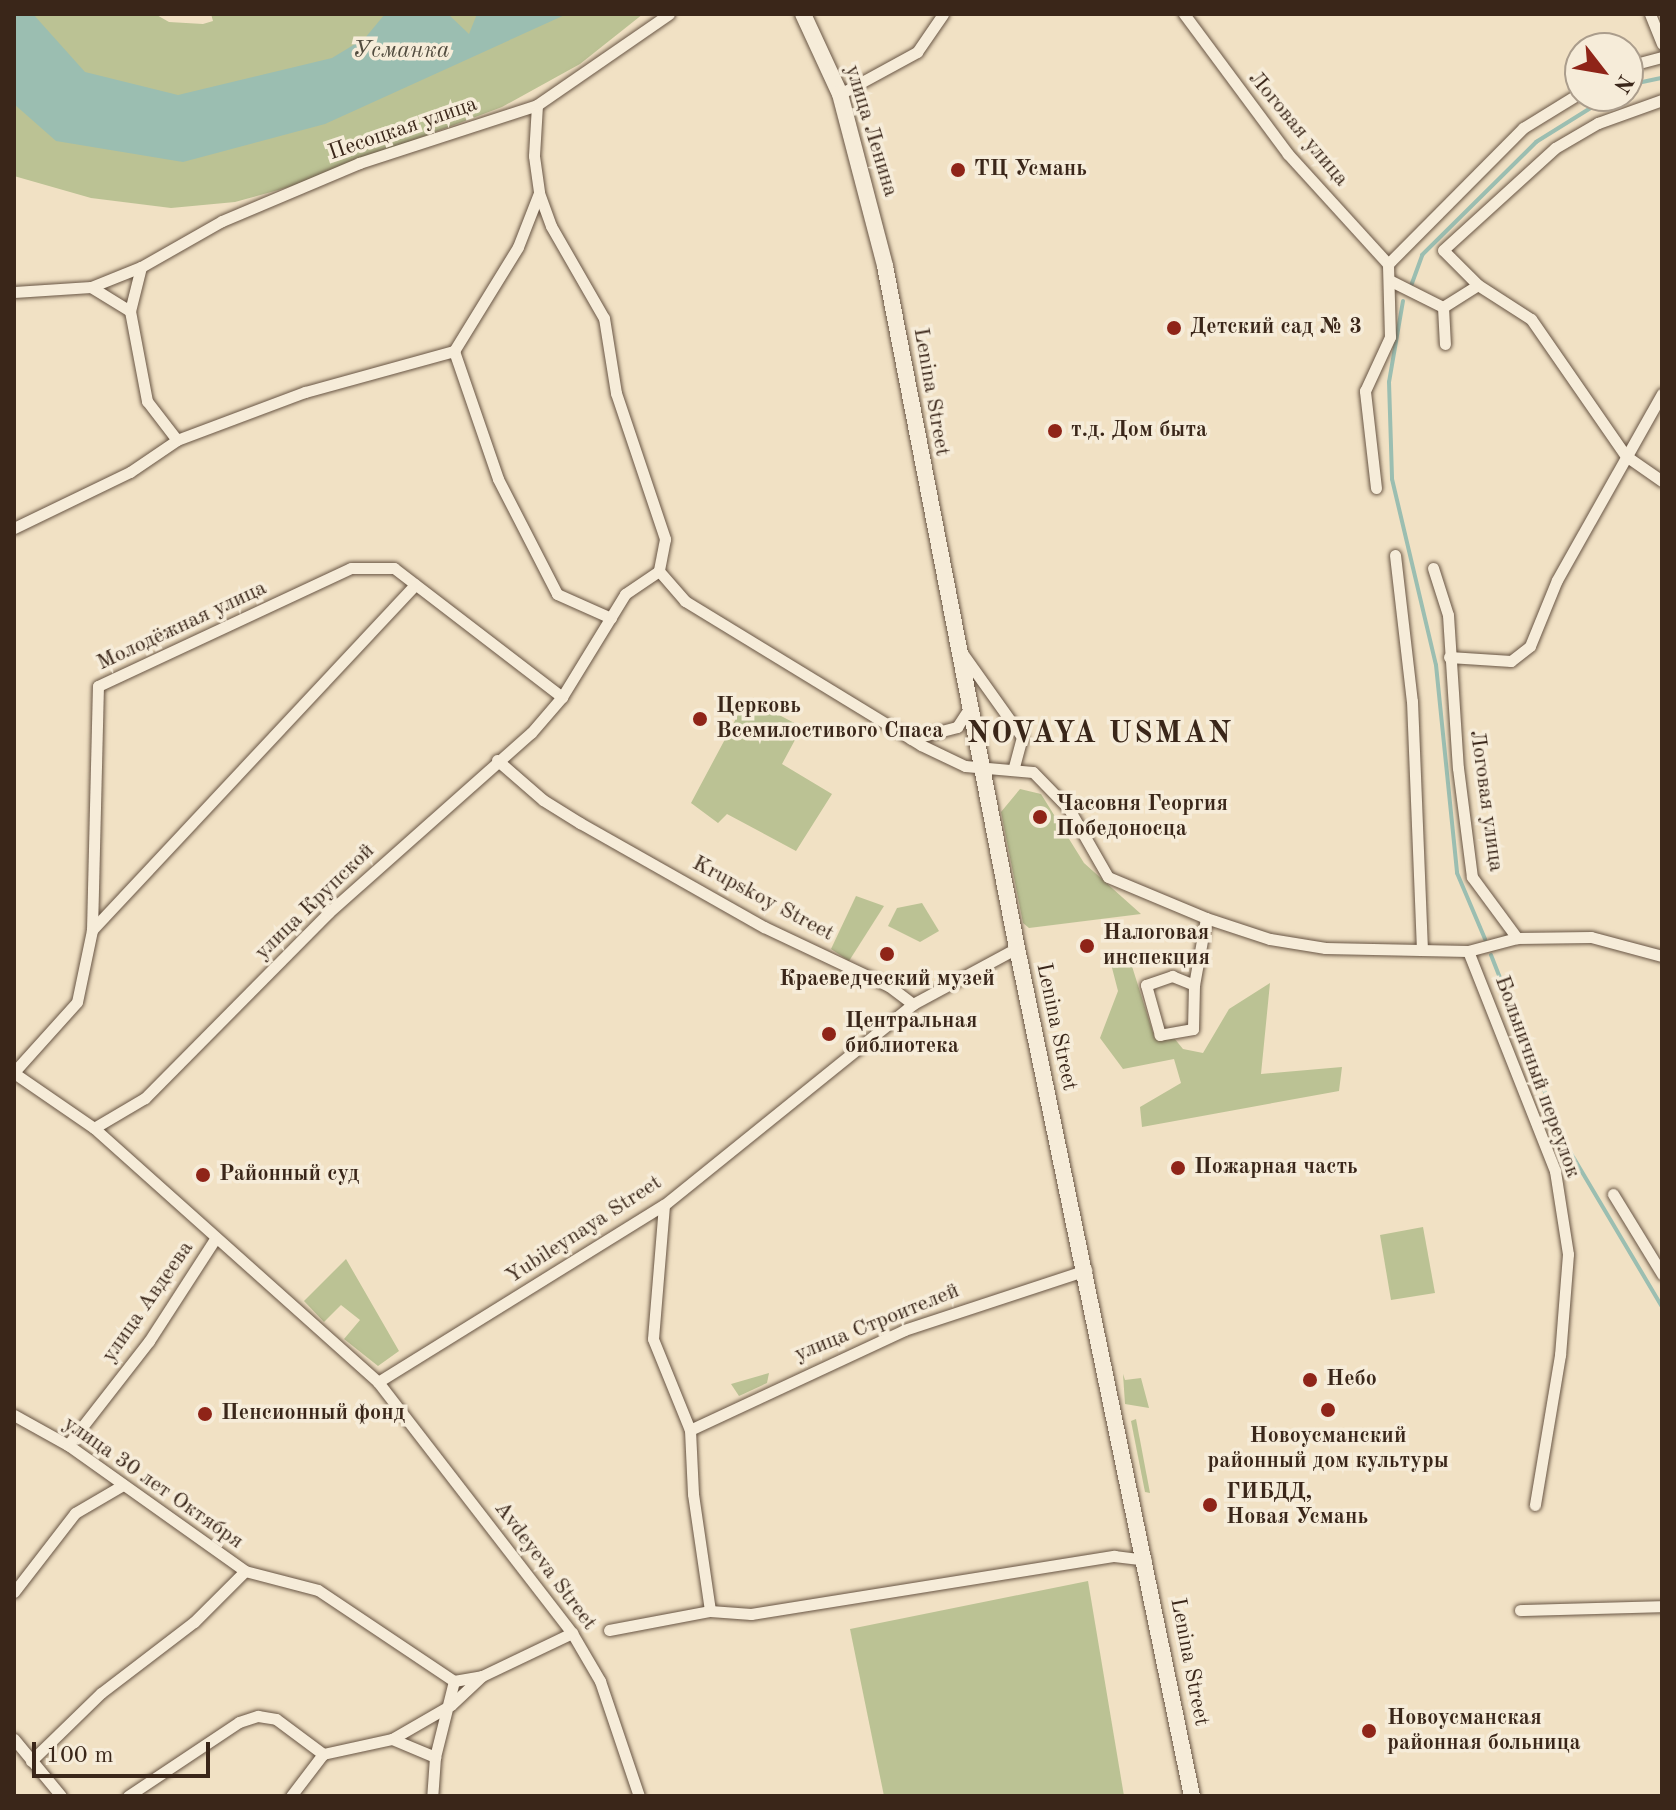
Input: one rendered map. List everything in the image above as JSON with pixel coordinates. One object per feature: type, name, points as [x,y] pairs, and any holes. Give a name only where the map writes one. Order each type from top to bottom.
[{"type":"main road","name":"улица Ленина","points":[[803,14],[840,94],[885,266],[958,648]]},
{"type":"main road","name":"Lenina Street","points":[[958,648],[1192,1796]]},
{"type":"street","name":"Песоцкая улица","points":[[14,292],[91,287],[141,267],[222,221],[359,163],[540,103],[669,14]]},
{"type":"street","points":[[840,94],[917,52],[943,14]]},
{"type":"street","name":"Логовая улица","points":[[1184,14],[1288,154],[1388,264]]},
{"type":"street","points":[[1650,14],[1662,44]]},
{"type":"street","points":[[1662,100],[1598,123],[1555,148],[1443,250],[1478,285],[1531,319],[1626,456],[1662,481]]},
{"type":"street","points":[[540,103],[534,156],[539,193],[551,226],[604,318],[616,393],[665,539],[659,571],[685,601],[911,739],[984,770],[1014,767],[1046,781],[1108,877],[1206,918],[1270,939],[1325,948],[1468,951],[1517,938],[1591,937],[1662,956]]},
{"type":"street","points":[[1376,488],[1365,391],[1390,337],[1388,264],[1523,128],[1564,103]]},
{"type":"street","points":[[14,528],[130,472],[177,440],[305,392],[454,351],[510,260],[539,193]]},
{"type":"street","points":[[141,267],[130,311],[147,401],[177,440]]},
{"type":"street","points":[[1389,280],[1443,307]]},
{"type":"street","points":[[1443,307],[1478,285]]},
{"type":"street","points":[[91,287],[130,311]]},
{"type":"street","points":[[1443,307],[1445,344]]},
{"type":"street","points":[[454,351],[498,479],[557,594],[611,618]]},
{"type":"street","points":[[1449,657],[1511,661],[1530,646],[1557,580],[1662,394]]},
{"type":"street","points":[[1395,555],[1412,701],[1422,950]]},
{"type":"street","name":"Молодёжная улица","points":[[14,1072],[77,1002],[92,930],[98,686],[351,568],[394,568],[562,697]]},
{"type":"street","name":"Логовая улица","points":[[1433,568],[1448,615],[1449,657],[1472,877],[1517,938]]},
{"type":"street","name":"улица Крупской","points":[[94,1128],[145,1098],[328,913],[531,733],[562,697],[625,594],[659,571]]},
{"type":"street","points":[[92,930],[415,585]]},
{"type":"street","points":[[958,648],[1022,737],[1014,767]]},
{"type":"street","points":[[911,739],[957,727],[970,707]]},
{"type":"street","name":"Krupskoy Street","points":[[497,760],[543,800],[580,823],[764,927],[889,986],[913,1004]]},
{"type":"street","points":[[1194,985],[1172,976],[1146,985],[1160,1035],[1193,1029],[1194,985],[1206,918]]},
{"type":"street","points":[[913,1004],[1017,948]]},
{"type":"street","name":"Больничный переулок","points":[[1468,951],[1555,1171],[1568,1254],[1560,1355],[1535,1505]]},
{"type":"street","name":"Yubileynaya Street","points":[[378,1382],[664,1205],[913,1004]]},
{"type":"street","points":[[14,1072],[94,1128],[215,1239]]},
{"type":"street","points":[[1613,1194],[1662,1274]]},
{"type":"street","points":[[664,1205],[653,1339],[690,1430],[693,1494],[710,1611]]},
{"type":"street","name":"улица Авдеева","points":[[68,1445],[149,1341],[215,1239],[378,1382]]},
{"type":"street","name":"улица Строителей","points":[[690,1430],[904,1330],[1086,1270]]},
{"type":"street","name":"Avdeyeva Street","points":[[378,1382],[572,1633],[600,1681],[639,1796]]},
{"type":"street","name":"улица 30 лет Октября","points":[[14,1415],[68,1445],[245,1571],[318,1590],[454,1681]]},
{"type":"street","points":[[14,1592],[75,1513],[123,1485]]},
{"type":"street","points":[[609,1630],[710,1611],[751,1614],[1114,1556],[1146,1560]]},
{"type":"street","points":[[31,1761],[101,1693],[194,1622],[245,1571]]},
{"type":"street","points":[[1520,1610],[1662,1606]]},
{"type":"street","points":[[432,1796],[435,1757],[451,1705],[454,1681],[482,1676],[572,1633]]},
{"type":"street","points":[[291,1796],[323,1754],[392,1739],[451,1705],[482,1676]]},
{"type":"street","points":[[128,1796],[239,1722],[258,1716],[276,1719],[323,1754]]},
{"type":"street","points":[[14,1739],[61,1796]]},
{"type":"street","points":[[392,1739],[435,1757]]},
{"type":"green space","points":[[14,14],[155,14],[169,22],[203,24],[213,21],[211,14],[643,14],[580,64],[502,107],[289,187],[235,202],[171,208],[91,198],[14,176]]},
{"type":"green space","points":[[747,698],[802,727],[782,764],[832,794],[796,851],[727,814],[718,823],[691,803]]},
{"type":"green space","points":[[1020,789],[1041,794],[1084,863],[1141,914],[1029,928],[1023,923],[1001,812]]},
{"type":"green space","points":[[856,896],[884,906],[849,961],[831,949]]},
{"type":"green space","points":[[922,903],[939,931],[920,942],[888,926],[897,908]]},
{"type":"green space","points":[[1130,960],[1155,1039],[1174,1038],[1183,1049],[1203,1053],[1229,1009],[1270,983],[1261,1074],[1342,1067],[1339,1091],[1142,1127],[1140,1107],[1181,1083],[1174,1059],[1123,1069],[1100,1038],[1118,991],[1111,964]]},
{"type":"green space","points":[[1423,1227],[1435,1293],[1391,1300],[1380,1235]]},
{"type":"green space","points":[[346,1259],[399,1351],[378,1366],[344,1339],[360,1320],[341,1305],[324,1322],[304,1301]]},
{"type":"green space","points":[[769,1373],[767,1383],[739,1396],[731,1384]]},
{"type":"green space","points":[[1123,1374],[1125,1380],[1141,1378],[1149,1408],[1125,1404]]},
{"type":"green space","points":[[1136,1419],[1150,1493],[1145,1492],[1131,1421]]},
{"type":"green space","points":[[1088,1581],[1124,1796],[884,1796],[850,1629]]},
{"type":"water","name":"Усманка","points":[[14,14],[33,14],[85,72],[178,95],[332,58],[365,38],[385,14],[448,14],[469,34],[477,14],[567,14],[325,124],[183,162],[56,141],[14,104]]},
{"type":"waterway","points":[[1644,82],[1662,78]]},
{"type":"waterway","points":[[1411,286],[1422,255],[1536,142],[1584,112]]},
{"type":"waterway","points":[[1403,301],[1389,382],[1392,479],[1436,665],[1457,873],[1485,939]]},
{"type":"waterway","points":[[1491,955],[1566,1145],[1662,1307]]},
{"type":"place","name":"ТЦ Усмань","points":[[958,170]]},
{"type":"place","name":"Детский сад № 3","points":[[1174,328]]},
{"type":"place","name":"т.д. Дом быта","points":[[1055,431]]},
{"type":"place","name":"Церковь Всемилостивого Спаса","points":[[700,719]]},
{"type":"place","name":"Часовня Георгия Победоносца","points":[[1040,817]]},
{"type":"place","name":"Налоговая инспекция","points":[[1087,946]]},
{"type":"place","name":"Краеведческий музей","points":[[887,954]]},
{"type":"place","name":"Центральная библиотека","points":[[829,1034]]},
{"type":"place","name":"Пожарная часть","points":[[1178,1168]]},
{"type":"place","name":"Районный суд","points":[[203,1175]]},
{"type":"place","name":"Небо","points":[[1310,1380]]},
{"type":"place","name":"Новоусманский районный дом культуры","points":[[1328,1410]]},
{"type":"place","name":"Пенсионный фонд","points":[[205,1414]]},
{"type":"place","name":"ГИБДД, Новая Усмань","points":[[1210,1505]]},
{"type":"place","name":"Новоусманская районная больница","points":[[1369,1731]]},
{"type":"district","name":"NOVAYA USMAN","points":[[1100,734]]}]
